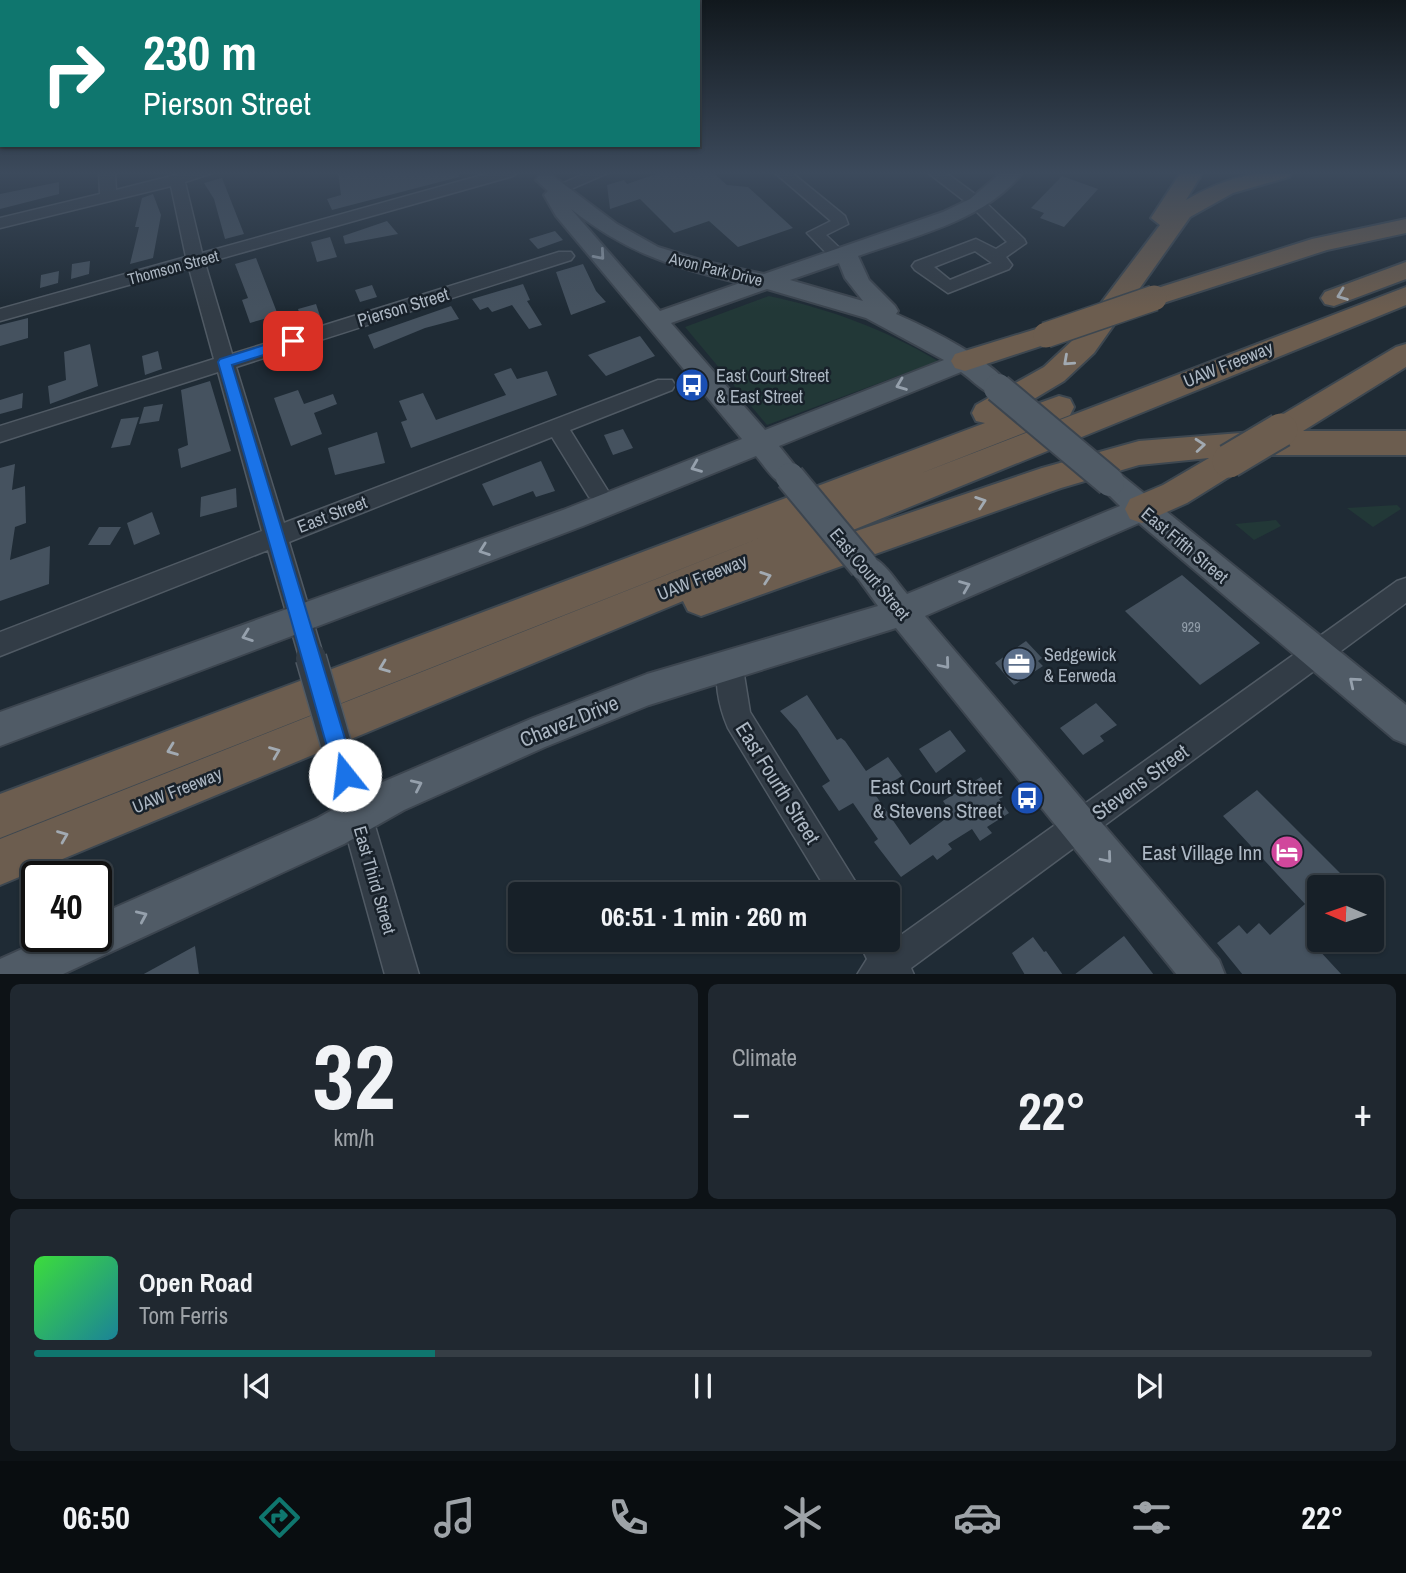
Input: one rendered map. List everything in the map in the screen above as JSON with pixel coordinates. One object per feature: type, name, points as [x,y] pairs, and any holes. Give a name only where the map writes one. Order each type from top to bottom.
[{"type":"highway","points":[[1139,293],[1172,217]]},
{"type":"highway","points":[[436,647],[695,533],[971,421],[1017,398],[1054,374],[1139,293],[1169,226],[1178,217]]},
{"type":"highway","points":[[965,360],[1046,335],[1139,293],[1321,244],[1406,226]]},
{"type":"highway","name":"UAW Freeway","points":[[0,816],[837,494],[1406,270]]},
{"type":"highway","name":"UAW Freeway","points":[[0,862],[377,711],[897,496],[1406,295]]},
{"type":"highway","points":[[1142,509],[1229,461],[1291,435],[1406,354]]},
{"type":"highway","points":[[377,711],[1085,467],[1176,447],[1291,435],[1406,445]]},
{"type":"main road","name":"East Court Street","points":[[580,217],[657,320],[1203,974]]},
{"type":"main road","name":"Avon Park Drive","points":[[581,217],[663,256],[834,298],[903,324]]},
{"type":"main road","points":[[657,320],[946,217]]},
{"type":"main road","points":[[842,253],[860,284],[875,302],[903,324]]},
{"type":"main road","name":"East Fifth Street","points":[[903,324],[965,360],[1406,727]]},
{"type":"main road","points":[[0,729],[573,518],[965,360]]},
{"type":"main road","name":"Chavez Drive","points":[[14,974],[331,831],[435,777],[581,716],[647,691],[902,612],[1142,509]]},
{"type":"street","points":[[0,223],[23,217]]},
{"type":"street","name":"East Third Street","points":[[185,217],[195,262],[277,535],[402,974]]},
{"type":"street","name":"Thomson Street","points":[[0,315],[352,217]]},
{"type":"street","points":[[835,217],[841,222],[815,233],[842,253]]},
{"type":"street","points":[[993,217],[1018,241],[1017,245],[996,256]]},
{"type":"street","name":"Pierson Street","points":[[0,434],[565,256]]},
{"type":"street","name":"East Street","points":[[0,644],[665,385]]},
{"type":"street","points":[[557,427],[597,491]]},
{"type":"street","name":"Stevens Street","points":[[884,963],[1080,826],[1406,589]]},
{"type":"street","name":"East Fourth Street","points":[[731,665],[733,702],[738,718],[840,882]]},
{"type":"green space","points":[[769,296],[856,321],[938,361],[767,425],[685,327]]},
{"type":"green space","points":[[1397,505],[1401,509],[1373,527],[1347,508]]},
{"type":"green space","points":[[1276,520],[1281,526],[1254,540],[1235,524]]},
{"type":"building","points":[[137,217],[161,217],[153,258],[130,264],[139,227],[135,227]]},
{"type":"building","points":[[219,217],[237,217],[244,234],[225,239]]},
{"type":"building","points":[[658,217],[781,217],[793,228],[738,247],[709,221],[674,233]]},
{"type":"building","points":[[1040,217],[1073,217],[1064,227]]},
{"type":"building","points":[[387,221],[398,234],[345,244],[343,236]]},
{"type":"building","points":[[555,231],[563,240],[538,249],[529,239]]},
{"type":"building","points":[[330,237],[337,257],[317,262],[311,242]]},
{"type":"building","points":[[256,258],[278,315],[250,323],[242,300],[248,298],[235,264]]},
{"type":"building","points":[[90,261],[89,274],[71,279],[72,264]]},
{"type":"building","points":[[583,264],[596,291],[606,302],[571,315],[556,272]]},
{"type":"building","points":[[59,271],[58,283],[40,288],[41,275]]},
{"type":"building","points":[[523,284],[530,300],[527,301],[542,325],[529,329],[512,305],[492,312],[488,307],[480,310],[472,299]]},
{"type":"building","points":[[372,285],[377,297],[360,302],[355,290]]},
{"type":"building","points":[[316,304],[320,316],[302,321],[298,309]]},
{"type":"building","points":[[451,306],[459,319],[425,328],[374,349],[368,335]]},
{"type":"building","points":[[28,318],[28,338],[0,346],[0,325]]},
{"type":"building","points":[[640,336],[655,356],[606,376],[588,355]]},
{"type":"building","points":[[90,344],[98,386],[50,404],[48,386],[66,380],[64,352]]},
{"type":"building","points":[[158,351],[162,369],[145,375],[142,356]]},
{"type":"building","points":[[511,368],[517,379],[547,371],[557,395],[411,448],[401,422],[407,420],[399,401],[423,393],[436,420],[506,395],[494,374]]},
{"type":"building","points":[[210,381],[231,451],[181,468],[178,449],[188,445],[181,390]]},
{"type":"building","points":[[298,390],[304,404],[333,394],[337,404],[314,413],[322,434],[291,446],[274,398]]},
{"type":"building","points":[[23,393],[22,408],[0,414],[0,400]]},
{"type":"building","points":[[163,404],[159,421],[139,424],[144,407]]},
{"type":"building","points":[[139,417],[130,445],[111,448],[121,419]]},
{"type":"building","points":[[623,429],[633,448],[613,455],[604,435]]},
{"type":"building","points":[[377,432],[385,463],[335,475],[328,448]]},
{"type":"building","points":[[541,461],[555,491],[536,497],[533,491],[493,506],[482,484]]},
{"type":"building","points":[[15,464],[12,490],[25,486],[26,523],[15,527],[10,560],[50,546],[49,584],[0,601],[0,468]]},
{"type":"building","points":[[236,488],[237,507],[200,517],[201,497]]},
{"type":"building","points":[[152,512],[160,534],[134,545],[127,523]]},
{"type":"building","points":[[99,527],[121,527],[110,545],[88,545]]},
{"type":"building","points":[[1182,575],[1260,643],[1200,685],[1125,611]]},
{"type":"building","name":"Sedgewick & Eerweda","points":[[1026,641],[1042,658],[1038,661],[1043,666],[1014,685],[995,663]]},
{"type":"building","points":[[807,695],[837,740],[841,738],[845,741],[866,771],[888,757],[902,776],[874,793],[910,845],[952,814],[943,801],[981,777],[988,788],[994,784],[1003,797],[999,799],[1009,813],[987,827],[992,833],[980,841],[972,829],[948,844],[952,849],[937,860],[933,855],[901,877],[874,842],[878,839],[853,803],[839,811],[822,786],[830,781],[797,730],[780,711]]},
{"type":"building","points":[[1096,703],[1117,725],[1100,736],[1104,741],[1083,755],[1060,728]]},
{"type":"building","points":[[950,730],[966,751],[936,773],[919,749]]},
{"type":"building","name":"East Village Inn","points":[[1257,790],[1342,875],[1307,875],[1307,952],[1321,952],[1341,974],[1242,974],[1217,943],[1239,925],[1247,934],[1259,923],[1270,935],[1305,904],[1223,816]]},
{"type":"building","points":[[1124,936],[1153,974],[1075,974]]},
{"type":"building","points":[[1033,937],[1062,974],[1024,974],[1012,953]]},
{"type":"building","points":[[195,946],[199,974],[144,974]]},
{"type":"place","name":"East Court Street & East Street","points":[[692,385]]},
{"type":"place","name":"Sedgewick & Eerweda","points":[[1019,664]]},
{"type":"place","name":"East Court Street & Stevens Street","points":[[1027,798]]},
{"type":"place","name":"East Village Inn","points":[[1287,852]]},
{"type":"route","points":[[293,341],[225,362],[345,775]]}]
